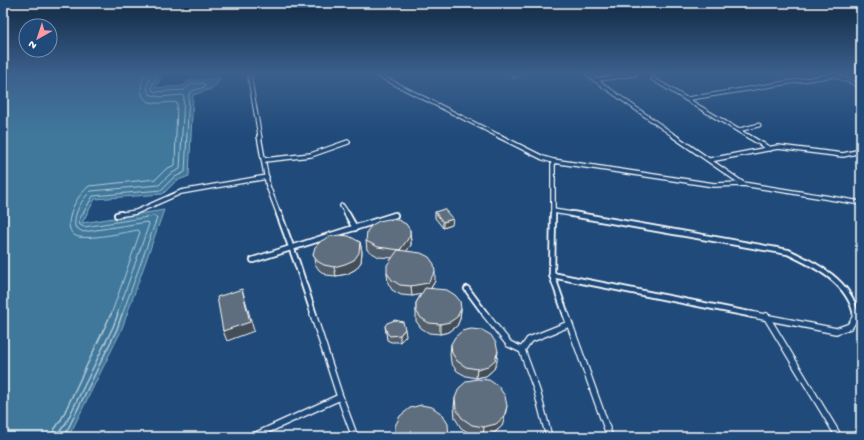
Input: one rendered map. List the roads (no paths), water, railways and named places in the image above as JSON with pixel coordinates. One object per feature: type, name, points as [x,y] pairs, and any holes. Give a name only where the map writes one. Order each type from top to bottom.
[{"type":"lane","points":[[253,95],[267,177],[273,201],[355,437]]},
{"type":"lane","points":[[417,95],[543,158],[553,161],[714,185],[742,184],[861,203]]},
{"type":"lane","points":[[616,95],[742,184]]},
{"type":"lane","points":[[679,95],[770,149]]},
{"type":"lane","points":[[686,99],[714,95]]},
{"type":"lane","points":[[738,130],[759,125]]},
{"type":"lane","points":[[264,160],[311,155],[348,142]]},
{"type":"lane","points":[[710,160],[778,147],[843,155],[861,151]]},
{"type":"lane","points":[[553,161],[552,275],[610,437]]},
{"type":"lane","points":[[117,215],[136,212],[181,192],[267,177]]},
{"type":"lane","points":[[342,206],[355,228]]},
{"type":"lane","points":[[552,275],[836,331],[850,326],[856,317],[854,306],[841,285],[825,272],[803,258],[788,252],[553,211]]},
{"type":"lane","points":[[253,260],[290,247],[395,215]]},
{"type":"lane","points":[[467,289],[503,338],[509,344],[522,350],[537,392],[549,437]]},
{"type":"lane","points":[[766,316],[839,437]]},
{"type":"lane","points":[[522,350],[529,340],[569,324]]},
{"type":"lane","points":[[252,437],[340,397]]},
{"type":"water","points":[[3,95],[194,95],[193,95],[189,176],[176,181],[163,194],[95,199],[82,223],[164,210],[121,331],[73,428],[67,437],[3,437]]}]
